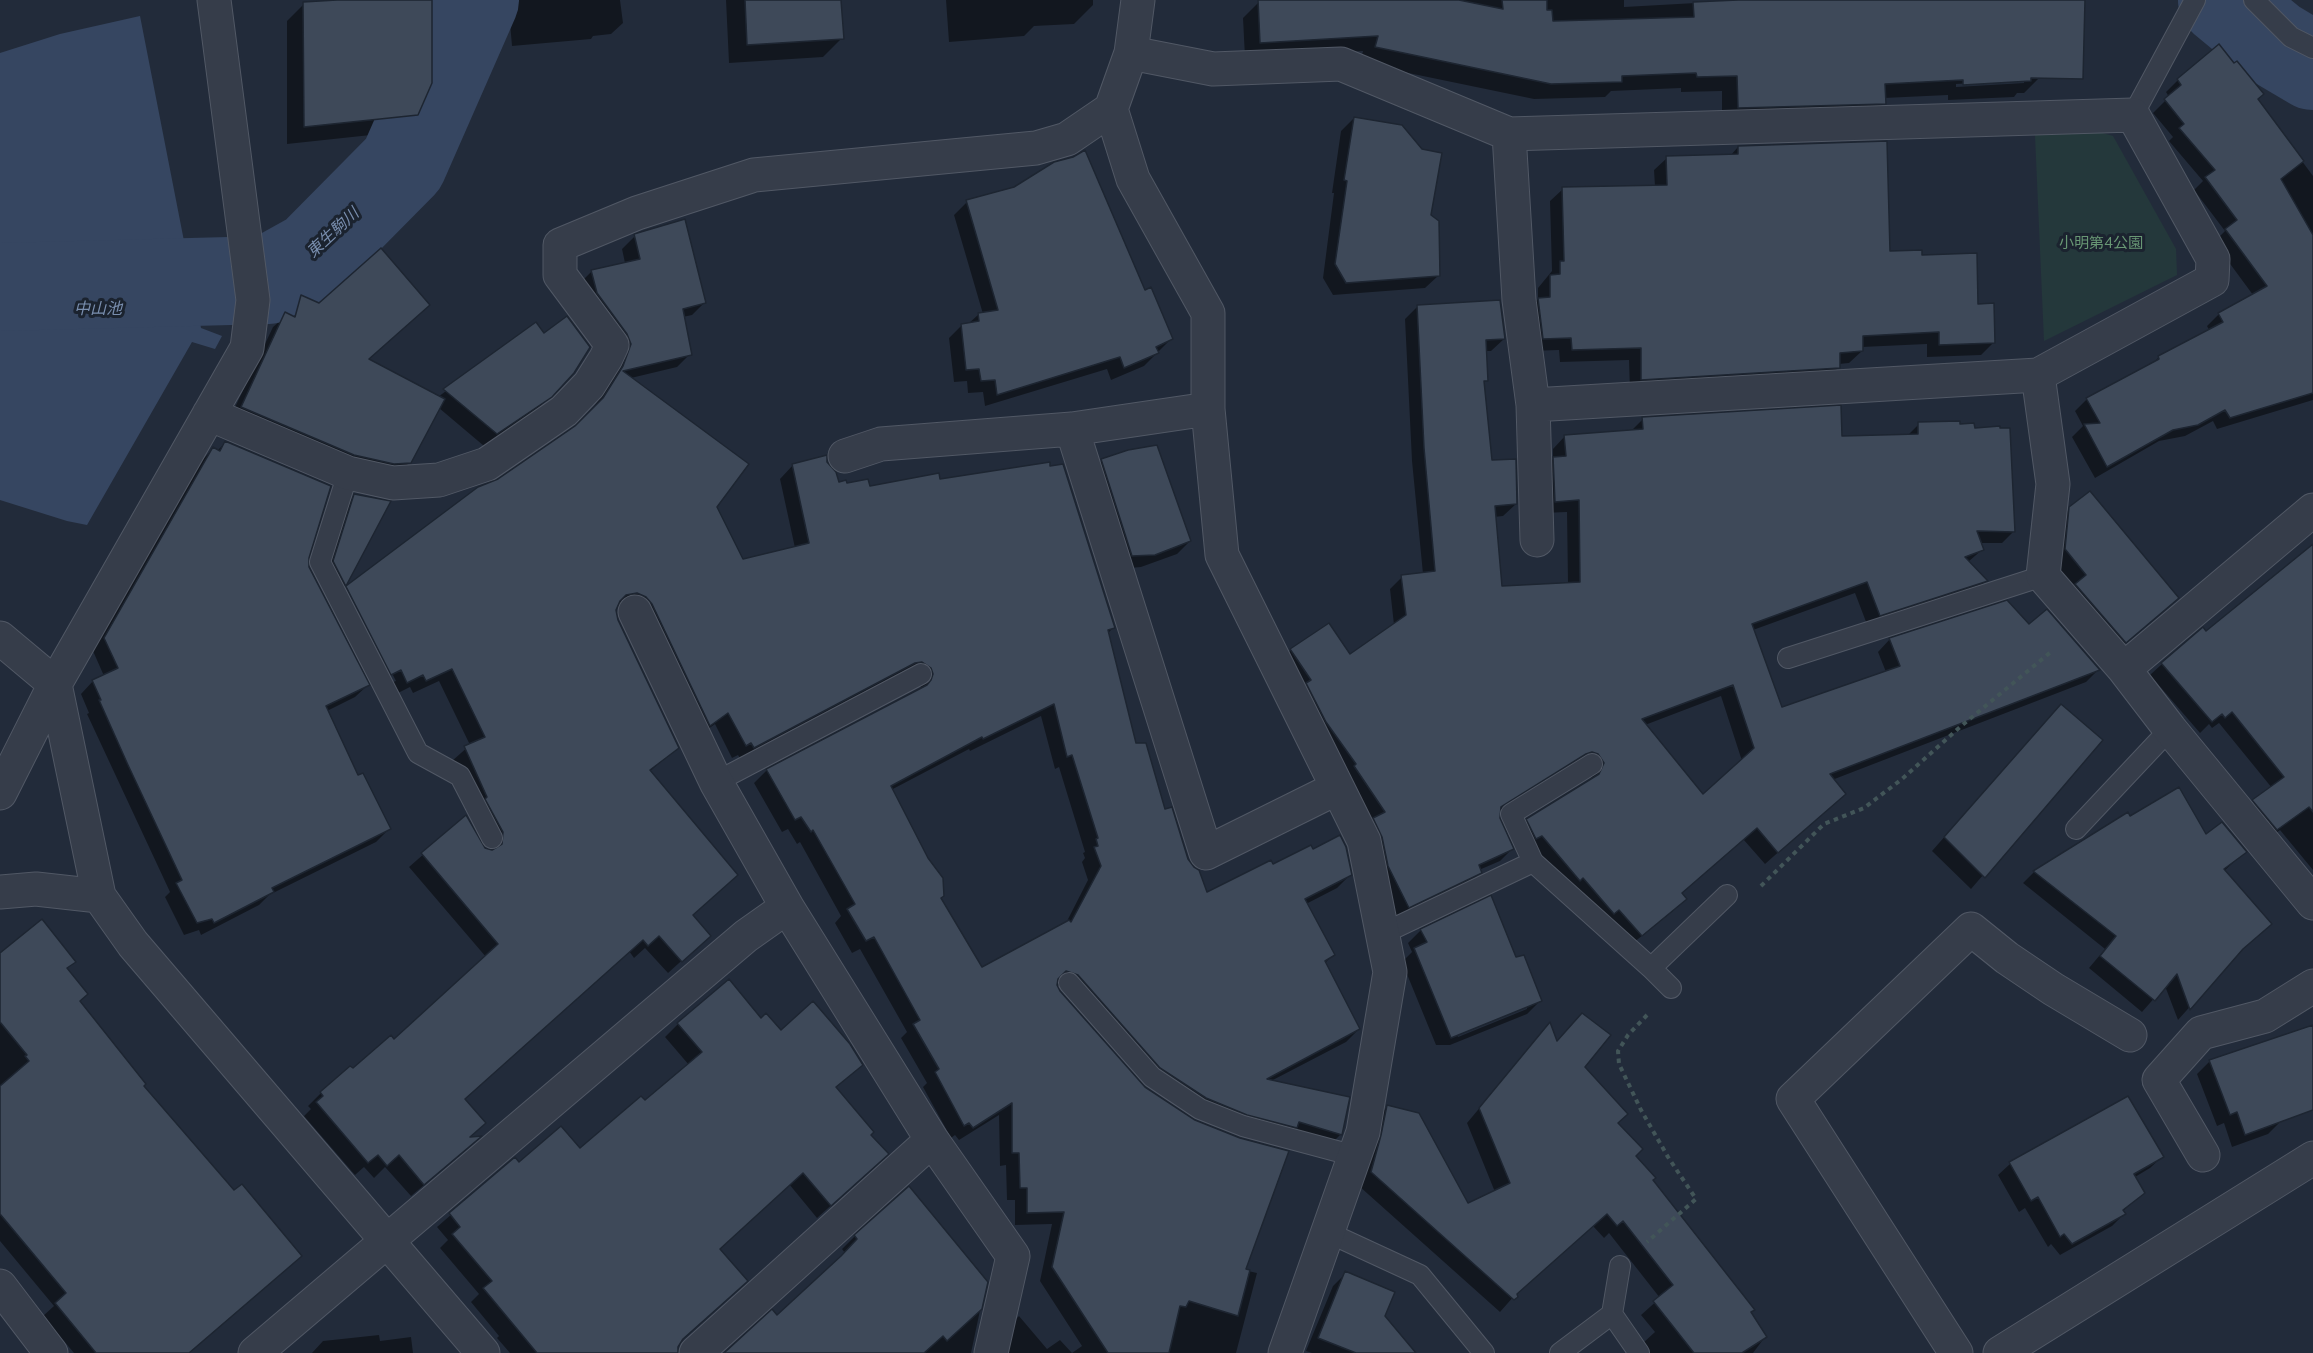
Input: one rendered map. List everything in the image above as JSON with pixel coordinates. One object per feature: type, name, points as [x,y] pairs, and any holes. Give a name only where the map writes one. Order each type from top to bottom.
[{"type":"street","points":[[0,793],[55,684],[247,348],[254,300],[214,0]]},
{"type":"street","points":[[209,414],[348,473],[393,483],[439,480],[487,464],[564,411],[589,385],[612,345],[560,275],[560,245],[637,213],[754,175],[1036,148],[1067,139],[1111,109],[1131,54],[1138,0]]},
{"type":"street","points":[[1131,54],[1213,69],[1341,64],[1509,134],[2133,115],[2213,259],[2212,280],[2037,375],[1533,405]]},
{"type":"street","points":[[1111,109],[1133,178],[1208,313],[1208,410],[1222,555],[1364,841],[1390,972],[1363,1132],[1285,1353]]},
{"type":"street","points":[[1509,134],[1519,300],[1533,405],[1537,540]]},
{"type":"street","points":[[2037,375],[2053,484],[2043,576],[2124,669],[2170,729],[2313,903]]},
{"type":"street","points":[[845,456],[881,444],[1072,429],[1208,410]]},
{"type":"street","points":[[1072,429],[1206,853],[1337,788]]},
{"type":"street","points":[[2124,669],[2313,510]]},
{"type":"street","points":[[634,612],[716,782],[787,907],[932,1140],[1012,1256],[991,1353]]},
{"type":"street","points":[[0,638],[55,684],[99,896],[133,944],[483,1353]]},
{"type":"street","points":[[0,892],[36,888],[99,896]]},
{"type":"street","points":[[255,1353],[746,936],[787,907]]},
{"type":"street","points":[[1956,1353],[1793,1099],[1971,929],[2007,958],[2053,989],[2130,1035]]},
{"type":"street","points":[[2203,1155],[2159,1080],[2202,1033],[2265,1016],[2313,986]]},
{"type":"street","points":[[696,1353],[932,1140]]},
{"type":"street","points":[[2000,1353],[2313,1158]]},
{"type":"street","points":[[0,1286],[51,1353]]},
{"type":"lane","points":[[2133,115],[2195,0]]},
{"type":"lane","points":[[2254,0],[2291,37],[2313,48]]},
{"type":"lane","points":[[348,473],[320,562],[418,753],[460,776],[492,837]]},
{"type":"lane","points":[[1788,658],[2043,576]]},
{"type":"lane","points":[[716,782],[921,674]]},
{"type":"lane","points":[[2076,829],[2170,729]]},
{"type":"lane","points":[[1592,764],[1511,814],[1533,862],[1652,968],[1671,988]]},
{"type":"lane","points":[[1382,934],[1533,862]]},
{"type":"lane","points":[[1652,968],[1727,895]]},
{"type":"lane","points":[[1069,983],[1152,1077],[1200,1109],[1243,1126],[1355,1156]]},
{"type":"lane","points":[[1327,1232],[1420,1275],[1484,1353]]},
{"type":"lane","points":[[1560,1353],[1612,1314],[1620,1266]]},
{"type":"lane","points":[[1612,1314],[1639,1353]]},
{"type":"path","points":[[1755,892],[1824,824],[1864,808],[1902,779],[1960,727],[2056,648],[2102,644]]},
{"type":"path","points":[[1620,1266],[1696,1199],[1641,1110],[1619,1064],[1618,1051],[1628,1035],[1671,988]]},
{"type":"green space","name":"小明第4公園","points":[[2078,126],[2113,136],[2176,249],[2177,275],[2044,341],[2035,135]]},
{"type":"water","name":"中山池","points":[[140,16],[201,328],[222,336],[215,349],[192,342],[87,525],[0,500],[0,53],[60,34]]},
{"type":"building","points":[[432,0],[432,83],[418,115],[304,127],[303,2]]},
{"type":"building","points":[[745,0],[841,0],[844,39],[747,45]]},
{"type":"building","points":[[1258,0],[1459,0],[1503,9],[1502,0],[1547,0],[1547,10],[1552,10],[1553,21],[1694,17],[1693,2],[1738,0],[2085,0],[2083,79],[2031,78],[2031,81],[1963,85],[1963,80],[1885,84],[1886,104],[1738,108],[1737,76],[1697,77],[1696,73],[1622,76],[1622,82],[1551,84],[1375,47],[1378,36],[1260,43]]},
{"type":"building","points":[[2219,44],[2234,63],[2237,61],[2264,94],[2258,99],[2304,161],[2281,179],[2313,235],[2313,393],[2230,418],[2225,410],[2198,425],[2173,430],[2107,467],[2084,424],[2100,423],[2086,398],[2223,322],[2218,313],[2267,286],[2225,229],[2237,220],[2205,177],[2215,170],[2179,128],[2184,124],[2164,99],[2181,85],[2177,79]]},
{"type":"building","points":[[1354,117],[1402,125],[1422,149],[1442,153],[1431,215],[1439,221],[1440,276],[1346,283],[1335,264],[1347,181],[1344,180]]},
{"type":"building","points":[[1887,141],[1890,251],[1922,250],[1922,255],[1977,253],[1978,304],[1994,303],[1995,343],[1939,345],[1939,332],[1863,336],[1863,351],[1840,353],[1840,368],[1641,380],[1641,348],[1572,350],[1571,338],[1543,339],[1538,298],[1550,297],[1550,275],[1560,274],[1560,261],[1564,261],[1562,187],[1667,185],[1666,156],[1738,154],[1738,146]]},
{"type":"building","points":[[1085,150],[1145,290],[1151,287],[1173,339],[1156,347],[1159,353],[1124,368],[1120,357],[997,395],[995,380],[981,381],[979,369],[966,370],[961,324],[979,321],[978,313],[998,310],[966,200],[1014,187],[1054,162],[1073,157]]},
{"type":"building","points":[[685,219],[706,303],[683,309],[692,355],[623,371],[749,464],[717,507],[743,559],[809,543],[792,464],[827,455],[827,462],[836,472],[839,482],[846,480],[847,483],[868,479],[870,486],[939,473],[940,479],[1050,462],[1050,466],[1063,464],[1115,628],[1108,630],[1136,743],[1146,743],[1165,809],[1172,807],[1188,859],[1199,870],[1207,892],[1271,860],[1273,864],[1311,845],[1313,849],[1340,835],[1346,847],[1352,875],[1305,899],[1335,955],[1325,961],[1360,1029],[1267,1079],[1350,1097],[1342,1135],[1299,1122],[1297,1128],[1247,1115],[1206,1098],[1160,1068],[1078,975],[1066,971],[1058,979],[1057,985],[1060,991],[1145,1087],[1195,1120],[1240,1138],[1289,1151],[1246,1269],[1250,1270],[1238,1316],[1189,1301],[1186,1307],[1180,1306],[1169,1353],[1108,1353],[1052,1267],[1064,1212],[1027,1213],[1027,1188],[1020,1188],[1019,1153],[1012,1153],[1012,1103],[973,1128],[969,1123],[964,1126],[935,1072],[939,1069],[913,1024],[920,1020],[874,937],[866,941],[847,909],[855,904],[813,830],[811,832],[801,817],[795,820],[766,769],[927,685],[933,674],[931,668],[922,662],[915,663],[754,748],[751,743],[746,746],[728,713],[710,726],[652,604],[646,597],[637,593],[626,595],[616,610],[618,620],[679,748],[650,770],[738,875],[693,915],[711,936],[682,962],[659,936],[648,946],[643,940],[465,1099],[486,1123],[470,1137],[482,1136],[424,1185],[399,1155],[387,1166],[378,1155],[368,1163],[316,1102],[323,1096],[320,1092],[350,1066],[353,1068],[391,1035],[394,1039],[498,944],[421,853],[466,815],[485,848],[492,850],[502,844],[503,832],[485,799],[487,797],[464,746],[485,737],[452,669],[426,681],[423,675],[407,683],[401,670],[391,675],[333,561],[354,494],[391,501],[346,586],[478,487],[498,479],[575,426],[603,398],[623,366],[631,344],[627,334],[597,293],[591,270],[640,259],[634,234]],"holes":[[[1054,704],[1067,757],[1072,755],[1098,838],[1096,839],[1098,846],[1094,847],[1101,866],[1071,922],[1069,920],[982,967],[941,898],[944,896],[943,878],[928,858],[891,786],[982,737],[983,739]]]},
{"type":"building","points":[[381,248],[430,305],[369,359],[445,399],[411,463],[394,464],[354,455],[241,407],[285,312],[295,317],[301,295],[319,303]]},
{"type":"building","points":[[1500,300],[1505,339],[1486,340],[1488,381],[1484,381],[1492,460],[1516,459],[1517,504],[1495,506],[1502,586],[1580,582],[1579,500],[1555,502],[1553,457],[1566,456],[1564,435],[1643,429],[1642,417],[1841,405],[1842,436],[1918,434],[1918,422],[1960,421],[1960,424],[1974,423],[1975,428],[2000,426],[2000,428],[2010,428],[2015,532],[1977,531],[1984,550],[1965,557],[1988,581],[1880,616],[1867,582],[1752,624],[1782,707],[1900,666],[1889,638],[2007,600],[2029,624],[2047,609],[2100,670],[1830,774],[1846,794],[1778,853],[1757,828],[1682,893],[1687,899],[1642,936],[1619,910],[1614,914],[1583,878],[1580,881],[1542,836],[1536,839],[1526,819],[1599,774],[1604,763],[1598,754],[1592,752],[1501,807],[1500,818],[1514,849],[1479,865],[1482,873],[1409,908],[1388,866],[1382,837],[1373,818],[1385,812],[1354,766],[1356,764],[1326,722],[1306,683],[1311,680],[1290,649],[1329,623],[1350,654],[1406,615],[1401,575],[1435,571],[1424,448],[1417,305]],"holes":[[[1733,685],[1754,748],[1703,794],[1642,719]]]},
{"type":"building","points":[[567,316],[590,347],[589,349],[574,373],[552,397],[497,434],[443,389],[536,322],[544,333]]},
{"type":"building","points":[[225,441],[331,486],[309,558],[309,567],[370,685],[326,706],[358,775],[363,773],[391,829],[272,888],[274,892],[214,923],[212,919],[197,923],[176,883],[182,880],[128,765],[92,680],[118,668],[104,638],[213,447],[220,451]]},
{"type":"building","points":[[1157,445],[1191,541],[1155,555],[1132,556],[1101,459],[1128,450]]},
{"type":"building","points":[[2090,491],[2179,598],[2126,643],[2075,584],[2086,575],[2065,549],[2069,507]]},
{"type":"building","points":[[2313,544],[2313,812],[2309,807],[2277,830],[2252,800],[2284,777],[2232,712],[2225,718],[2222,714],[2212,722],[2161,663],[2203,627],[2206,631]]},
{"type":"building","points":[[2061,704],[2103,740],[1985,878],[1944,837]]},
{"type":"building","points":[[2179,787],[2206,834],[2222,822],[2247,852],[2224,869],[2272,924],[2243,949],[2190,1010],[2177,974],[2155,1001],[2100,956],[2116,936],[2033,871],[2128,812],[2130,816]]},
{"type":"building","points":[[1491,895],[1516,957],[1524,955],[1542,1001],[1451,1038],[1414,948],[1427,942],[1420,929]]},
{"type":"building","points":[[42,919],[76,962],[67,968],[88,994],[80,1001],[146,1084],[144,1086],[234,1190],[242,1184],[302,1256],[189,1353],[96,1353],[55,1303],[66,1293],[0,1214],[0,1086],[29,1061],[25,1056],[27,1055],[0,1022],[0,953]]},
{"type":"building","points":[[729,979],[761,1018],[766,1013],[781,1030],[813,1001],[850,1044],[863,1065],[836,1087],[874,1132],[871,1135],[889,1154],[831,1206],[803,1173],[720,1249],[748,1281],[683,1339],[678,1347],[678,1353],[537,1353],[483,1288],[492,1281],[452,1234],[460,1227],[449,1213],[515,1157],[519,1162],[561,1126],[580,1148],[641,1096],[645,1100],[702,1052],[677,1023]]},
{"type":"building","points":[[1582,1013],[1611,1035],[1585,1067],[1628,1114],[1618,1123],[1643,1149],[1636,1156],[1656,1178],[1653,1180],[1755,1310],[1751,1312],[1767,1337],[1742,1353],[1694,1353],[1653,1301],[1673,1285],[1623,1221],[1617,1226],[1607,1214],[1517,1294],[1518,1297],[1514,1300],[1371,1172],[1387,1105],[1419,1113],[1468,1203],[1510,1183],[1479,1108],[1550,1022],[1557,1041]]},
{"type":"building","points":[[2313,1025],[2313,1110],[2245,1135],[2237,1112],[2230,1115],[2209,1060]]},
{"type":"building","points":[[2128,1096],[2164,1157],[2134,1174],[2145,1193],[2123,1210],[2126,1214],[2072,1244],[2064,1234],[2060,1237],[2038,1197],[2031,1201],[2009,1162]]},
{"type":"building","points":[[909,1186],[988,1282],[982,1309],[947,1341],[943,1336],[924,1353],[724,1353],[772,1309],[777,1315],[841,1256],[857,1239],[854,1235]]},
{"type":"building","points":[[1345,1271],[1395,1292],[1385,1316],[1416,1353],[1356,1353],[1318,1338]]},
{"type":"waterway","name":"東生駒川","points":[[0,287],[268,280],[313,255],[403,164],[475,0]]},
{"type":"waterway","name":"東生駒川","points":[[2222,0],[2274,43],[2313,66]]}]
